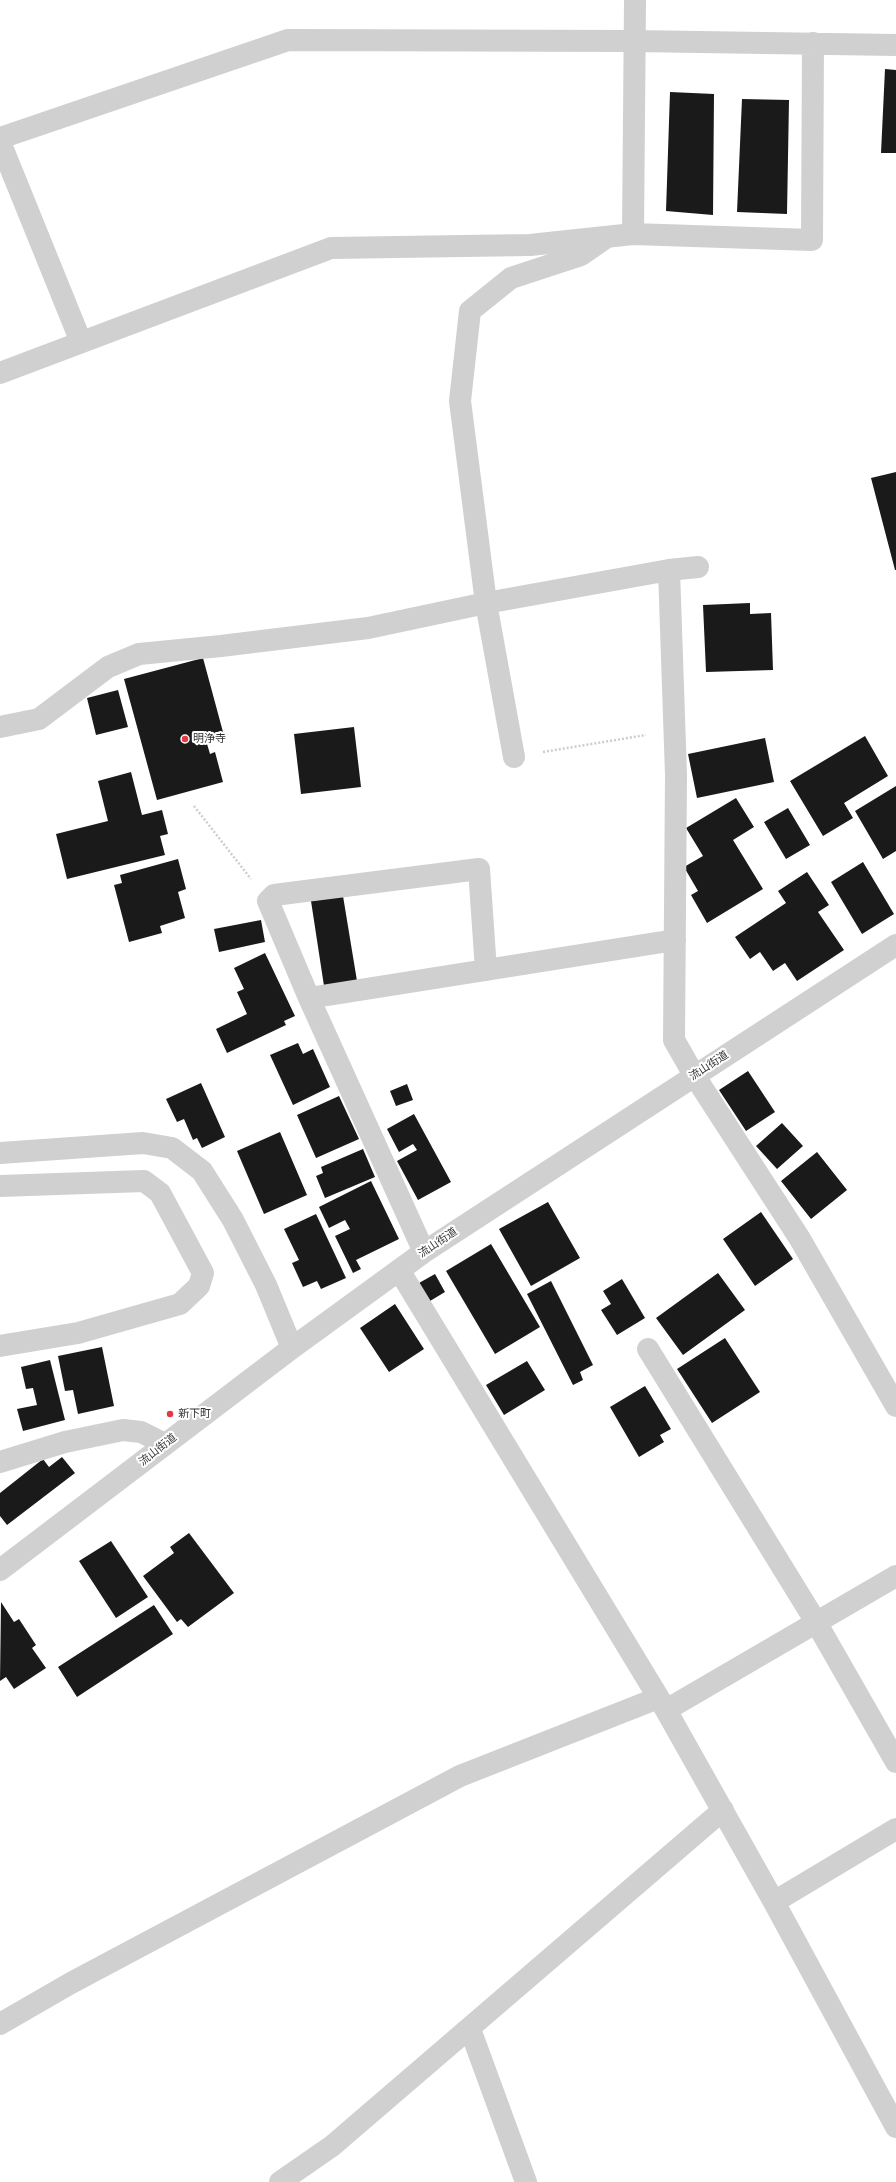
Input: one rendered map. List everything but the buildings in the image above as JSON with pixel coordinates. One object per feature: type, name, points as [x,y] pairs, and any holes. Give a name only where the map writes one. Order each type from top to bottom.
[{"type":"street","points":[[633,234],[635,0]]},
{"type":"street","points":[[0,138],[288,40],[634,41],[896,45]]},
{"type":"street","points":[[0,373],[331,248],[530,245],[633,234],[812,240],[813,43]]},
{"type":"street","points":[[0,142],[81,342]]},
{"type":"street","points":[[514,757],[486,603],[460,401],[470,311],[511,278],[581,255],[608,236]]},
{"type":"street","points":[[0,727],[39,719],[108,667],[139,654],[221,646],[368,628],[486,603],[669,570],[698,567]]},
{"type":"street","points":[[669,570],[675,730],[674,1040],[694,1075],[800,1239],[896,1406]]},
{"type":"street","points":[[424,1252],[309,998],[268,901],[274,895],[479,869],[486,970]]},
{"type":"street","points":[[309,998],[675,940]]},
{"type":"street","name":"流山街道","points":[[0,1570],[292,1348],[424,1252],[896,945]]},
{"type":"street","points":[[0,1153],[143,1143],[172,1148],[202,1171],[233,1220],[266,1286],[292,1348]]},
{"type":"street","points":[[0,1186],[144,1181],[160,1193],[203,1273],[199,1286],[180,1304],[78,1333],[0,1346]]},
{"type":"street","points":[[399,1270],[662,1704],[774,1902],[896,2127]]},
{"type":"street","points":[[648,1349],[816,1622],[896,1762]]},
{"type":"street","points":[[0,1462],[65,1442],[123,1430],[141,1432],[165,1444]]},
{"type":"street","points":[[0,2024],[71,1982],[460,1776],[662,1704],[816,1622],[896,1576]]},
{"type":"street","points":[[280,2182],[332,2146],[470,2029],[723,1810]]},
{"type":"street","points":[[774,1902],[896,1829]]},
{"type":"street","points":[[470,2029],[526,2182]]},
{"type":"path","points":[[514,757],[675,730]]},
{"type":"path","points":[[194,806],[268,901]]},
{"type":"place","name":"明浄寺","points":[[185,739]]},
{"type":"place","name":"新下町","points":[[170,1414]]}]
